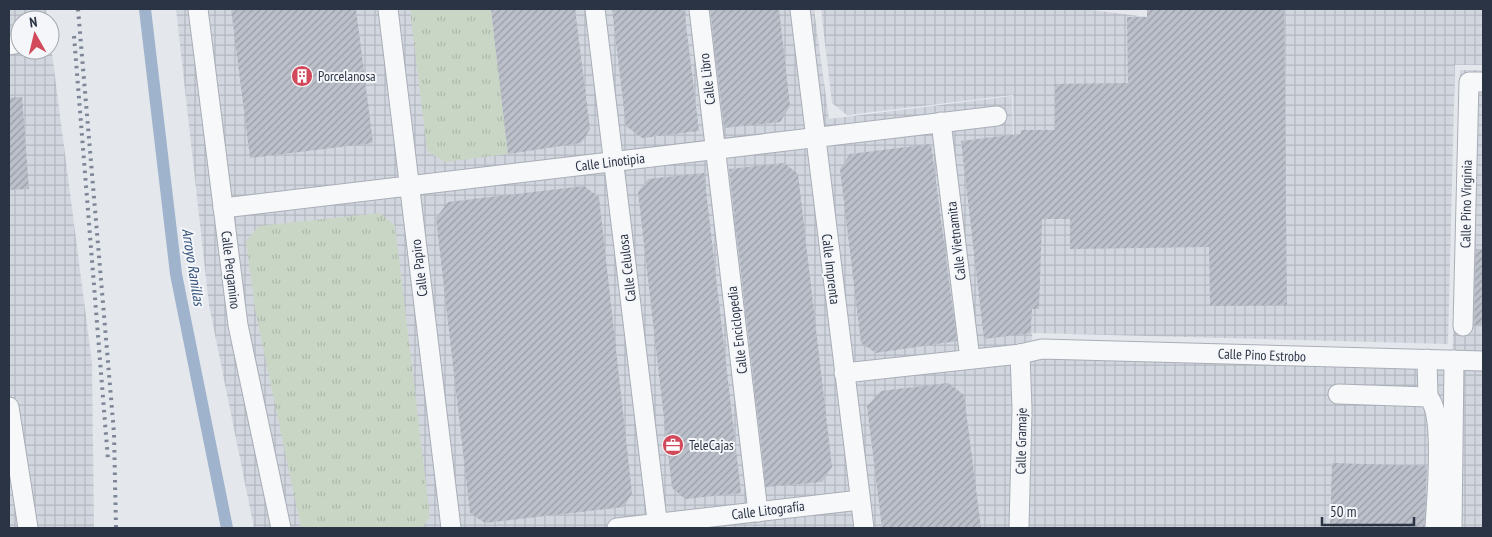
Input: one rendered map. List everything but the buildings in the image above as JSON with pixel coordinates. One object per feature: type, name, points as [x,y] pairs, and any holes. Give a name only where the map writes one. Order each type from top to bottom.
[{"type":"street","name":"Calle Pergamino","points":[[198,9],[238,325],[281,528]]},
{"type":"street","name":"Calle Papiro","points":[[388,9],[451,528]]},
{"type":"street","name":"Calle Celulosa","points":[[595,9],[658,526]]},
{"type":"street","name":"Calle Libro","points":[[699,9],[716,149]]},
{"type":"street","name":"Calle Imprenta","points":[[800,9],[864,528]]},
{"type":"street","name":"Calle Pino Virginia","points":[[1463,326],[1476,82]]},
{"type":"street","name":"Calle Linotipia","points":[[223,208],[997,116]]},
{"type":"street","name":"Calle Vietnamita","points":[[942,122],[970,359]]},
{"type":"street","name":"Calle Enciclopedia","points":[[716,149],[758,512]]},
{"type":"street","name":"Calle Pino Estrobo","points":[[844,373],[1020,354],[1042,349],[1483,361]]},
{"type":"street","name":"Calle Gramaje","points":[[1018,528],[1022,409],[1020,354]]},
{"type":"street","points":[[1427,359],[1428,397]]},
{"type":"street","points":[[1452,528],[1454,360]]},
{"type":"street","points":[[1338,394],[1428,397],[1433,402],[1439,423],[1435,528]]},
{"type":"street","points":[[9,407],[28,528]]},
{"type":"street","name":"Calle Litografía","points":[[616,528],[658,526],[860,500]]},
{"type":"shaded area","points":[[9,9],[46,9],[10,10],[10,60],[53,60],[92,363],[94,528],[9,528]]},
{"type":"shaded area","points":[[176,9],[814,9],[829,119],[1012,96],[1017,318],[1031,319],[1032,328],[1032,318],[1018,318],[1013,95],[847,115],[832,103],[821,9],[1084,9],[1147,17],[1147,9],[1483,9],[1483,65],[1455,65],[1448,344],[1032,333],[1033,358],[1448,369],[1441,528],[254,528],[209,305]]},
{"type":"shaded area","points":[[1460,70],[1483,70],[1483,528],[1451,528],[1452,369]]},
{"type":"green space","points":[[410,9],[491,9],[508,154],[445,162],[427,151]]},
{"type":"green space","points":[[379,213],[395,225],[430,517],[422,528],[301,528],[255,309],[246,241],[259,226]]},
{"type":"waterway","name":"Arroyo Ranillas","points":[[145,9],[176,274],[227,528]]},
{"type":"railway","points":[[78,9],[114,433],[116,528]]},
{"type":"railway","points":[[74,36],[108,460]]},
{"type":"place","name":"Porcelanosa","points":[[302,76]]},
{"type":"place","name":"TeleCajas","points":[[673,445]]}]
